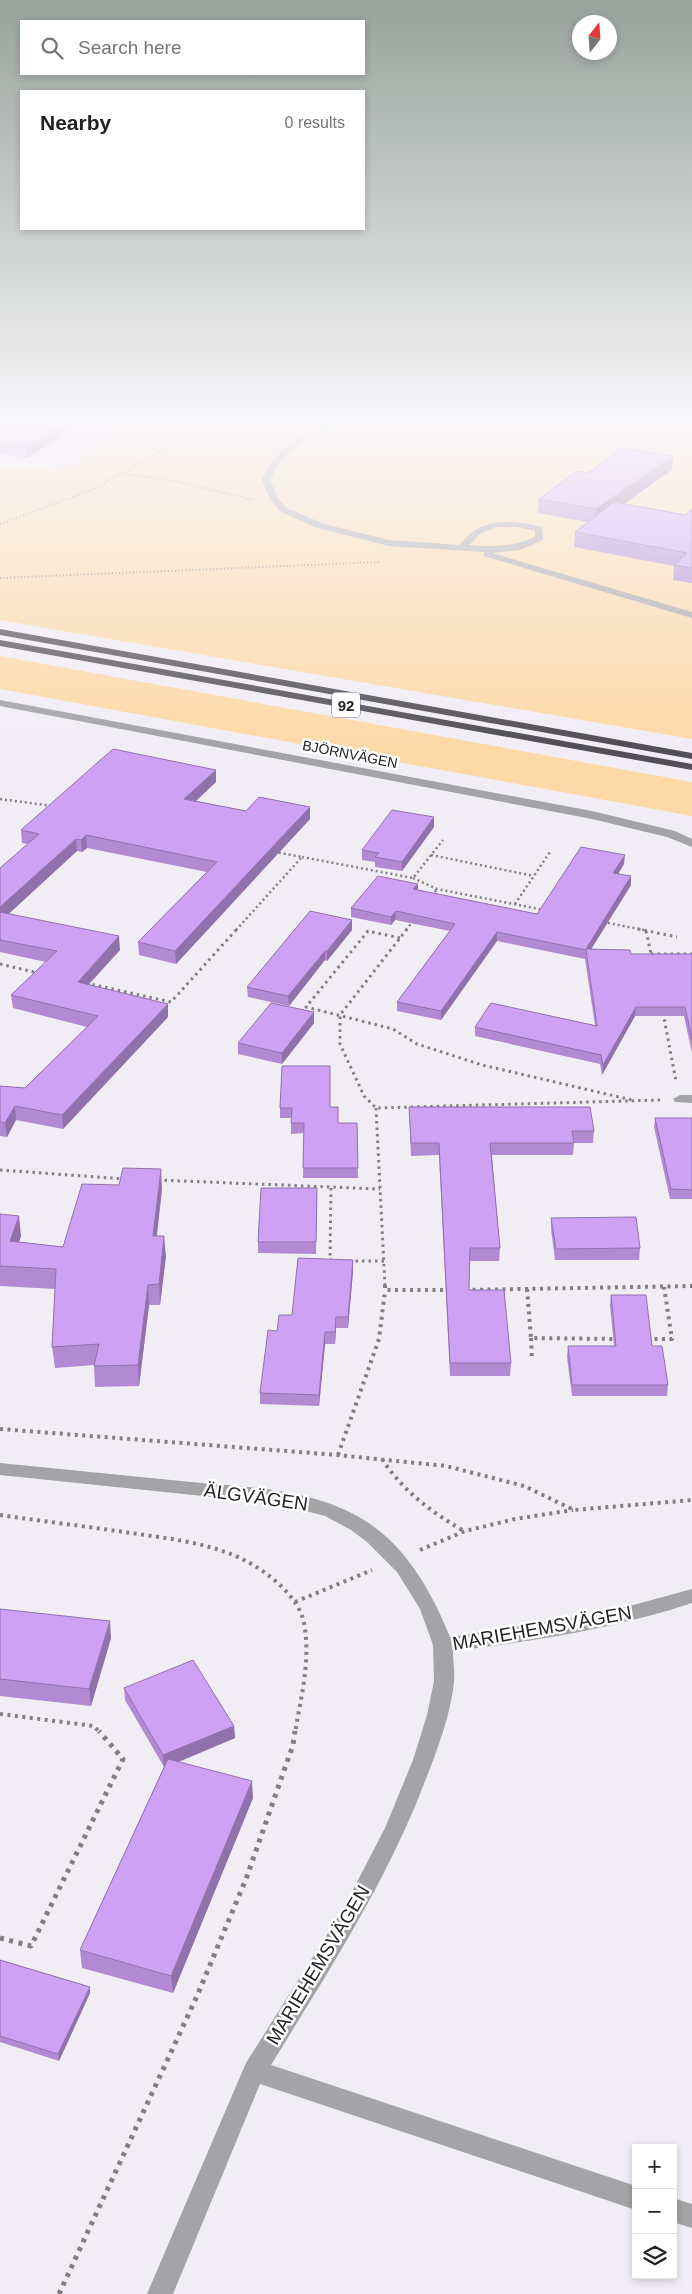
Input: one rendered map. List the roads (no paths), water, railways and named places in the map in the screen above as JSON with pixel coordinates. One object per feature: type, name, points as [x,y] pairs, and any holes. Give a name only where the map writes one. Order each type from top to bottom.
[{"type":"highway","name":"92","points":[[0,632],[692,756]]},
{"type":"highway","name":"92","points":[[0,643],[692,767]]},
{"type":"street","points":[[332,529],[389,543],[474,550],[692,616]]},
{"type":"street","points":[[462,548],[466,541],[481,529]]},
{"type":"street","points":[[474,550],[520,547],[540,538],[539,529]]},
{"type":"street","name":"BJÖRNVÄGEN","points":[[0,703],[592,815],[671,834],[692,843]]},
{"type":"street","name":"ÄLGVÄGEN","points":[[0,1469],[279,1497],[308,1503],[331,1511],[358,1525],[397,1559],[416,1583],[429,1608],[443,1645]]},
{"type":"street","name":"MARIEHEMSVÄGEN","points":[[160,2294],[254,2071],[351,1916],[395,1829],[423,1760],[437,1715],[444,1681],[443,1645],[566,1628],[657,1608],[692,1596]]},
{"type":"street","points":[[254,2071],[632,2197]]},
{"type":"street","points":[[677,2211],[692,2216]]}]
